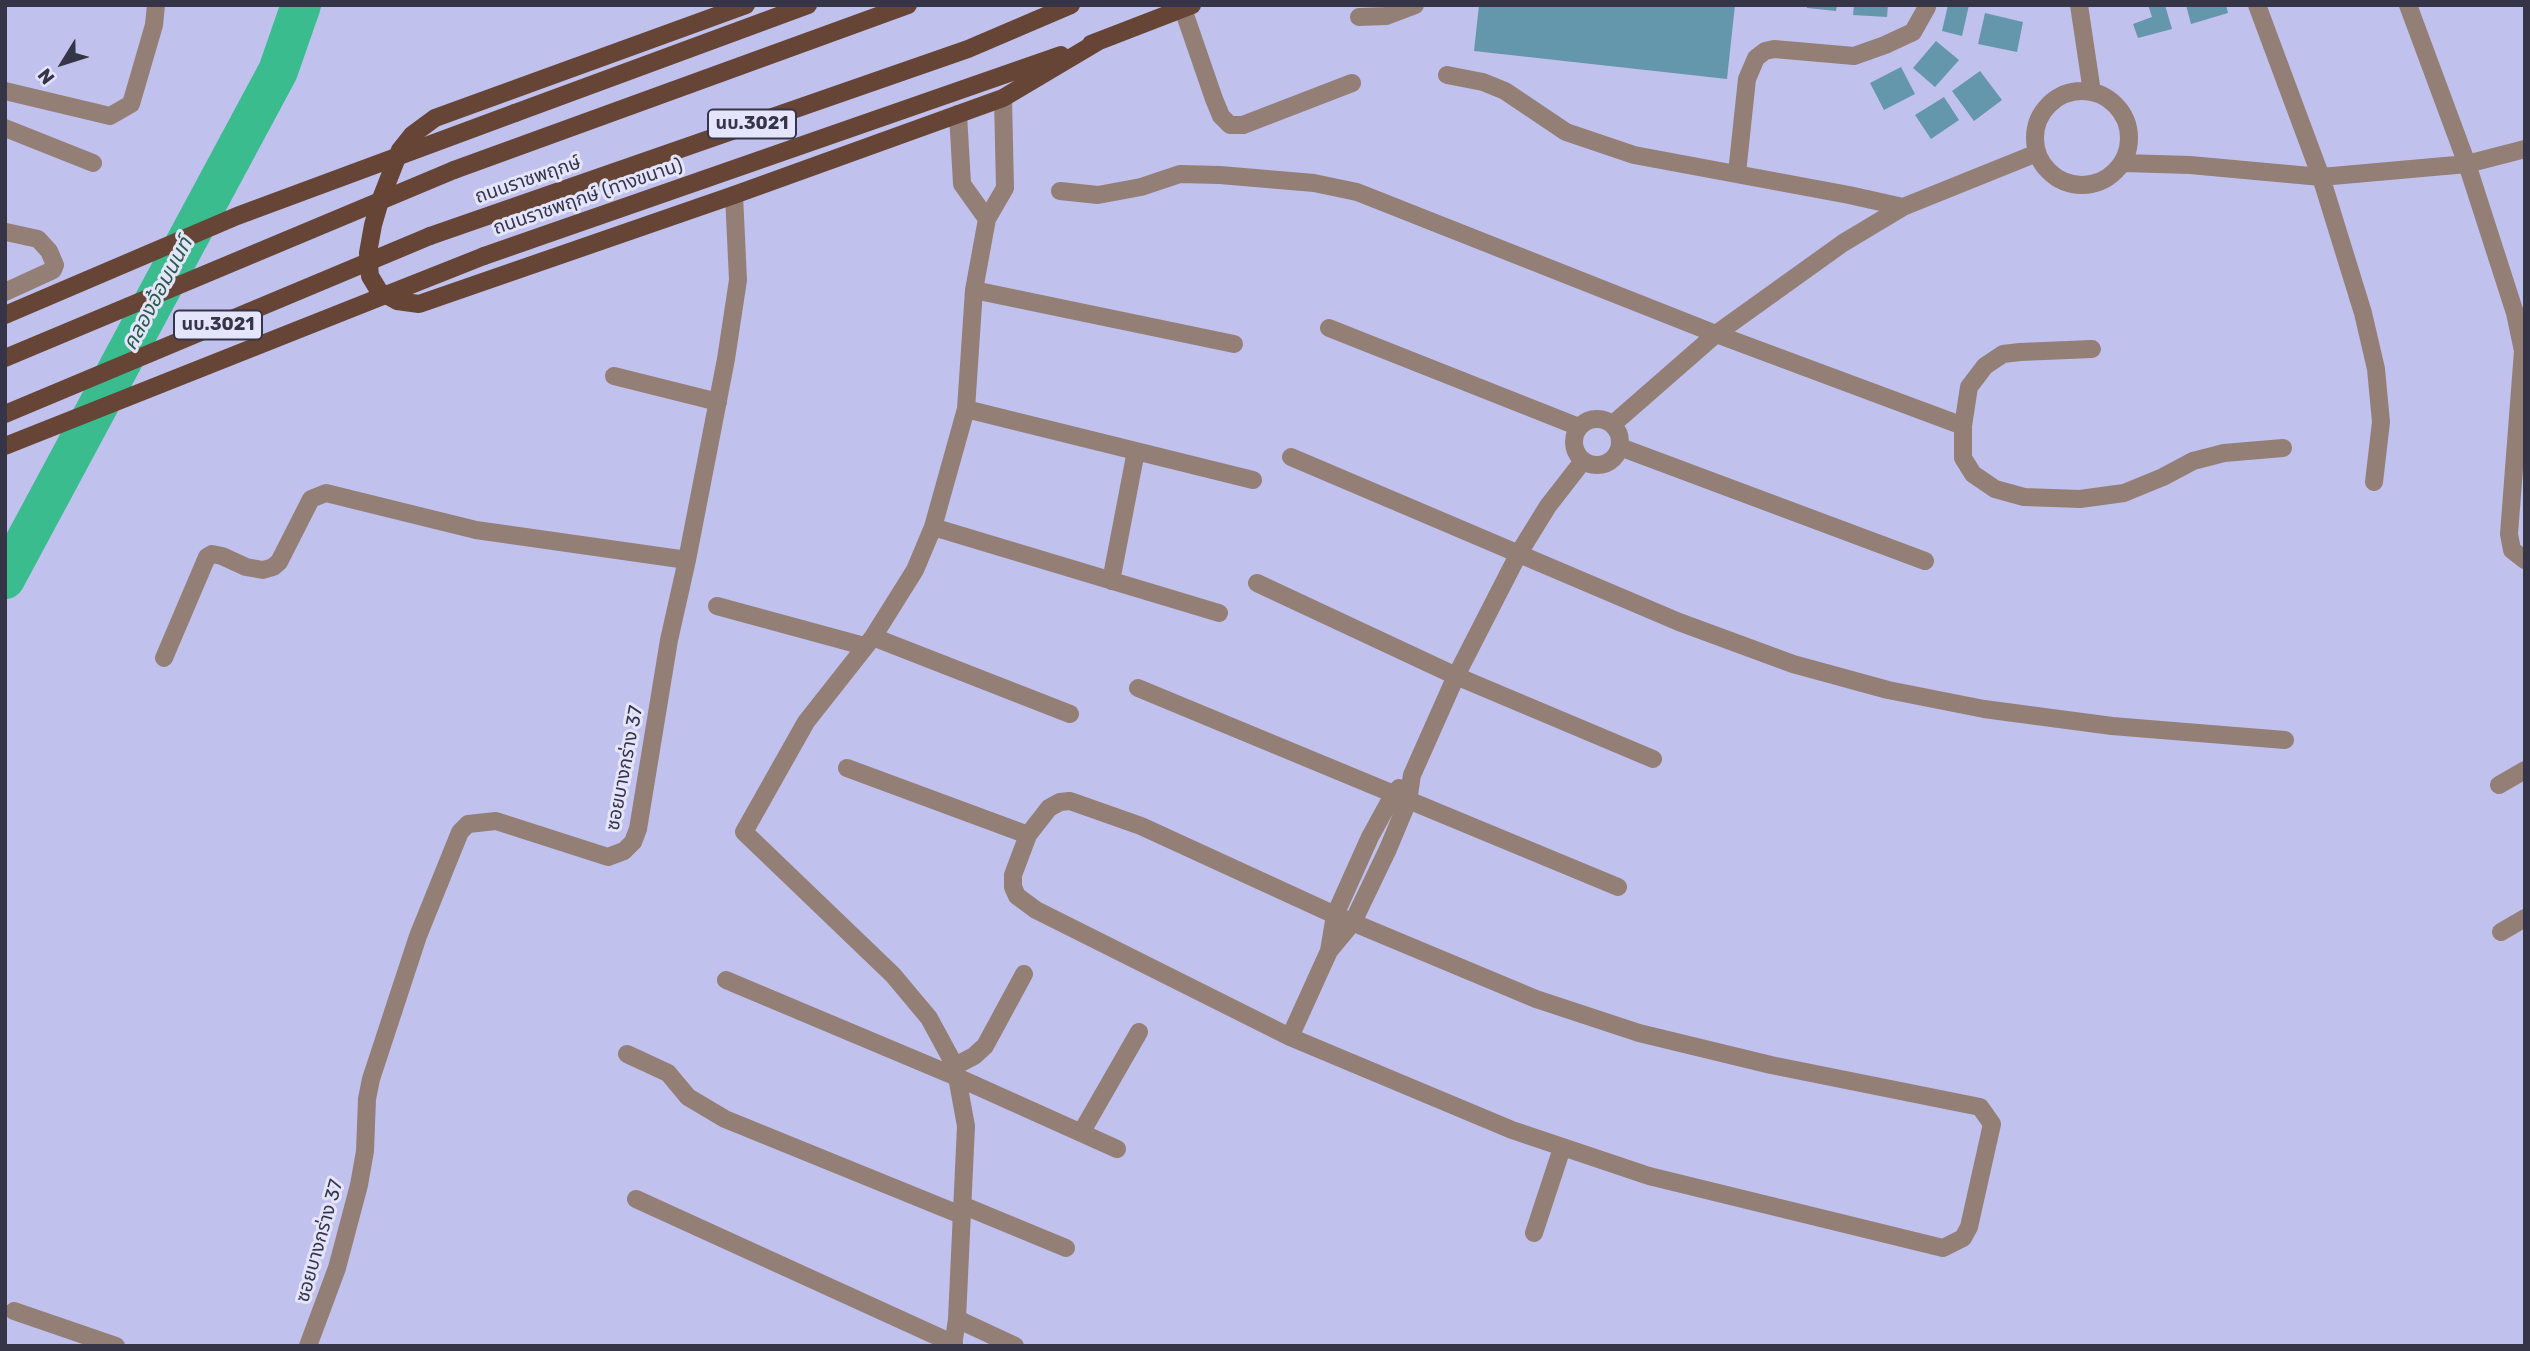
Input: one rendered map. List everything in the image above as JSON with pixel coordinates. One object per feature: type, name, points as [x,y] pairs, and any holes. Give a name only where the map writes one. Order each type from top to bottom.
[{"type":"main road","points":[[746,5],[435,118],[412,135],[400,150],[373,225],[368,253],[370,276],[379,290],[397,301],[418,304],[734,195],[1003,98],[1099,41]]},
{"type":"main road","points":[[5,315],[237,216],[808,5]]},
{"type":"main road","name":"ถนนราชพฤกษ์","points":[[5,358],[454,170],[908,5]]},
{"type":"main road","name":"ถนนราชพฤกษ์","points":[[5,414],[430,236],[968,49],[1071,5]]},
{"type":"main road","name":"ถนนราชพฤกษ์ (ทางขนาน)","points":[[5,446],[484,256],[1099,41],[1187,7]]},
{"type":"street","points":[[5,90],[110,116],[121,110],[131,104],[138,85],[155,25],[156,5]]},
{"type":"street","points":[[1359,17],[1386,16],[1415,5]]},
{"type":"street","points":[[2079,5],[2092,92]]},
{"type":"street","points":[[2257,5],[2321,177],[2363,313],[2376,369],[2381,422],[2374,482]]},
{"type":"street","points":[[2408,5],[2467,164],[2515,313],[2523,351],[2522,390],[2509,534],[2512,551],[2525,560]]},
{"type":"street","points":[[1187,7],[1214,99],[1221,116],[1230,125],[1243,125],[1352,83]]},
{"type":"street","points":[[1737,173],[1747,79],[1756,58],[1765,51],[1774,49],[1854,55],[1913,32],[1927,7]]},
{"type":"street","points":[[1447,75],[1482,82],[1505,91],[1566,132],[1634,155],[1903,207]]},
{"type":"street","points":[[2092,92],[2107,98],[2120,109],[2129,131],[2129,147],[2124,163],[2109,178],[2093,185],[2077,186],[2057,178],[2045,167],[2037,153],[2037,122],[2045,108],[2066,93],[2092,92]]},
{"type":"street","points":[[636,1199],[953,1345],[957,1320],[966,1126],[957,1072],[929,1018],[893,975],[744,832],[806,722],[869,641],[915,570],[933,527],[966,408],[974,290],[986,219],[1005,188],[1003,98]]},
{"type":"street","points":[[958,114],[962,184],[986,219]]},
{"type":"street","points":[[5,128],[93,163]]},
{"type":"street","points":[[2124,163],[2190,165],[2321,177],[2467,164],[2525,149]]},
{"type":"street","points":[[1613,424],[1716,334],[1833,249],[1903,207],[2037,153]]},
{"type":"street","points":[[1060,191],[1098,195],[1141,187],[1180,174],[1220,174],[1314,183],[1357,192],[1716,334],[1963,426]]},
{"type":"street","name":"ซอยบางกร่าง 37","points":[[308,1346],[337,1268],[359,1185],[365,1152],[367,1099],[371,1079],[418,936],[460,832],[468,824],[496,821],[608,857],[624,852],[633,842],[638,829],[669,640],[718,402],[738,280],[734,195]]},
{"type":"street","points":[[5,292],[53,270],[55,265],[50,251],[38,239],[6,232]]},
{"type":"street","points":[[974,290],[1234,344]]},
{"type":"street","points":[[1329,328],[1579,427]]},
{"type":"street","points":[[2092,349],[2003,354],[1985,366],[1969,387],[1963,426],[1963,458],[1973,474],[1995,489],[2024,497],[2080,499],[2124,493],[2193,461],[2224,453],[2283,448]]},
{"type":"street","points":[[614,376],[718,402]]},
{"type":"street","points":[[966,408],[1253,480]]},
{"type":"street","points":[[1594,419],[1613,424],[1620,439],[1620,447],[1614,459],[1607,464],[1594,466],[1583,461],[1577,455],[1574,445],[1574,436],[1579,427],[1594,419]]},
{"type":"street","points":[[1620,447],[1926,561]]},
{"type":"street","points":[[1111,581],[1136,451]]},
{"type":"street","points":[[1291,457],[1679,622],[1793,664],[1888,690],[1984,709],[2112,726],[2285,740]]},
{"type":"street","points":[[1329,951],[1353,922],[1388,849],[1401,798],[1456,676],[1519,553],[1548,506],[1583,461]]},
{"type":"street","points":[[164,658],[207,557],[212,554],[246,567],[263,570],[273,568],[279,562],[311,499],[326,493],[476,530],[687,560]]},
{"type":"street","points":[[933,527],[1219,614]]},
{"type":"street","points":[[1257,583],[1456,676],[1653,759]]},
{"type":"street","points":[[717,606],[869,641],[1070,714]]},
{"type":"street","points":[[1138,688],[1618,887]]},
{"type":"street","points":[[847,768],[1028,835]]},
{"type":"street","points":[[2499,785],[2525,770]]},
{"type":"street","points":[[1290,1037],[1329,951],[1335,915],[1370,837],[1401,798]]},
{"type":"street","points":[[1070,801],[1141,826],[1335,915],[1536,999],[1639,1033],[1770,1065],[1980,1107],[1992,1124],[1969,1227],[1963,1238],[1943,1248],[1649,1176],[1512,1130],[1290,1037],[1024,902],[1013,887],[1013,875],[1028,835],[1049,808],[1060,802],[1070,801]]},
{"type":"street","points":[[2501,932],[2525,918]]},
{"type":"street","points":[[957,1072],[985,1046],[1024,974]]},
{"type":"street","points":[[726,980],[957,1072],[1117,1149]]},
{"type":"street","points":[[1081,1133],[1139,1032]]},
{"type":"street","points":[[627,1054],[668,1073],[688,1097],[725,1119],[1066,1248]]},
{"type":"street","points":[[1534,1233],[1562,1147]]},
{"type":"street","points":[[14,1311],[116,1346]]},
{"type":"street","points":[[957,1320],[1014,1346]]},
{"type":"building","points":[[1479,5],[1735,5],[1727,79],[1474,51]]},
{"type":"building","points":[[1807,5],[1837,5],[1836,11],[1807,8]]},
{"type":"building","points":[[1854,5],[1888,5],[1887,17],[1853,15]]},
{"type":"building","points":[[1948,5],[1969,5],[1962,36],[1942,31]]},
{"type":"building","points":[[2148,5],[2165,5],[2172,29],[2138,38],[2133,24],[2152,17]]},
{"type":"building","points":[[2186,5],[2226,5],[2228,13],[2191,24]]},
{"type":"building","points":[[1985,13],[2023,22],[2017,52],[1978,44]]},
{"type":"building","points":[[1936,41],[1959,60],[1935,87],[1913,68]]},
{"type":"building","points":[[1901,67],[1915,94],[1884,110],[1870,83]]},
{"type":"building","points":[[1980,71],[2002,100],[1974,121],[1952,91]]},
{"type":"building","points":[[1944,97],[1959,120],[1931,139],[1915,115]]},
{"type":"waterway","name":"คลองอ้อมนนท์","points":[[5,579],[278,71],[301,5]]}]
